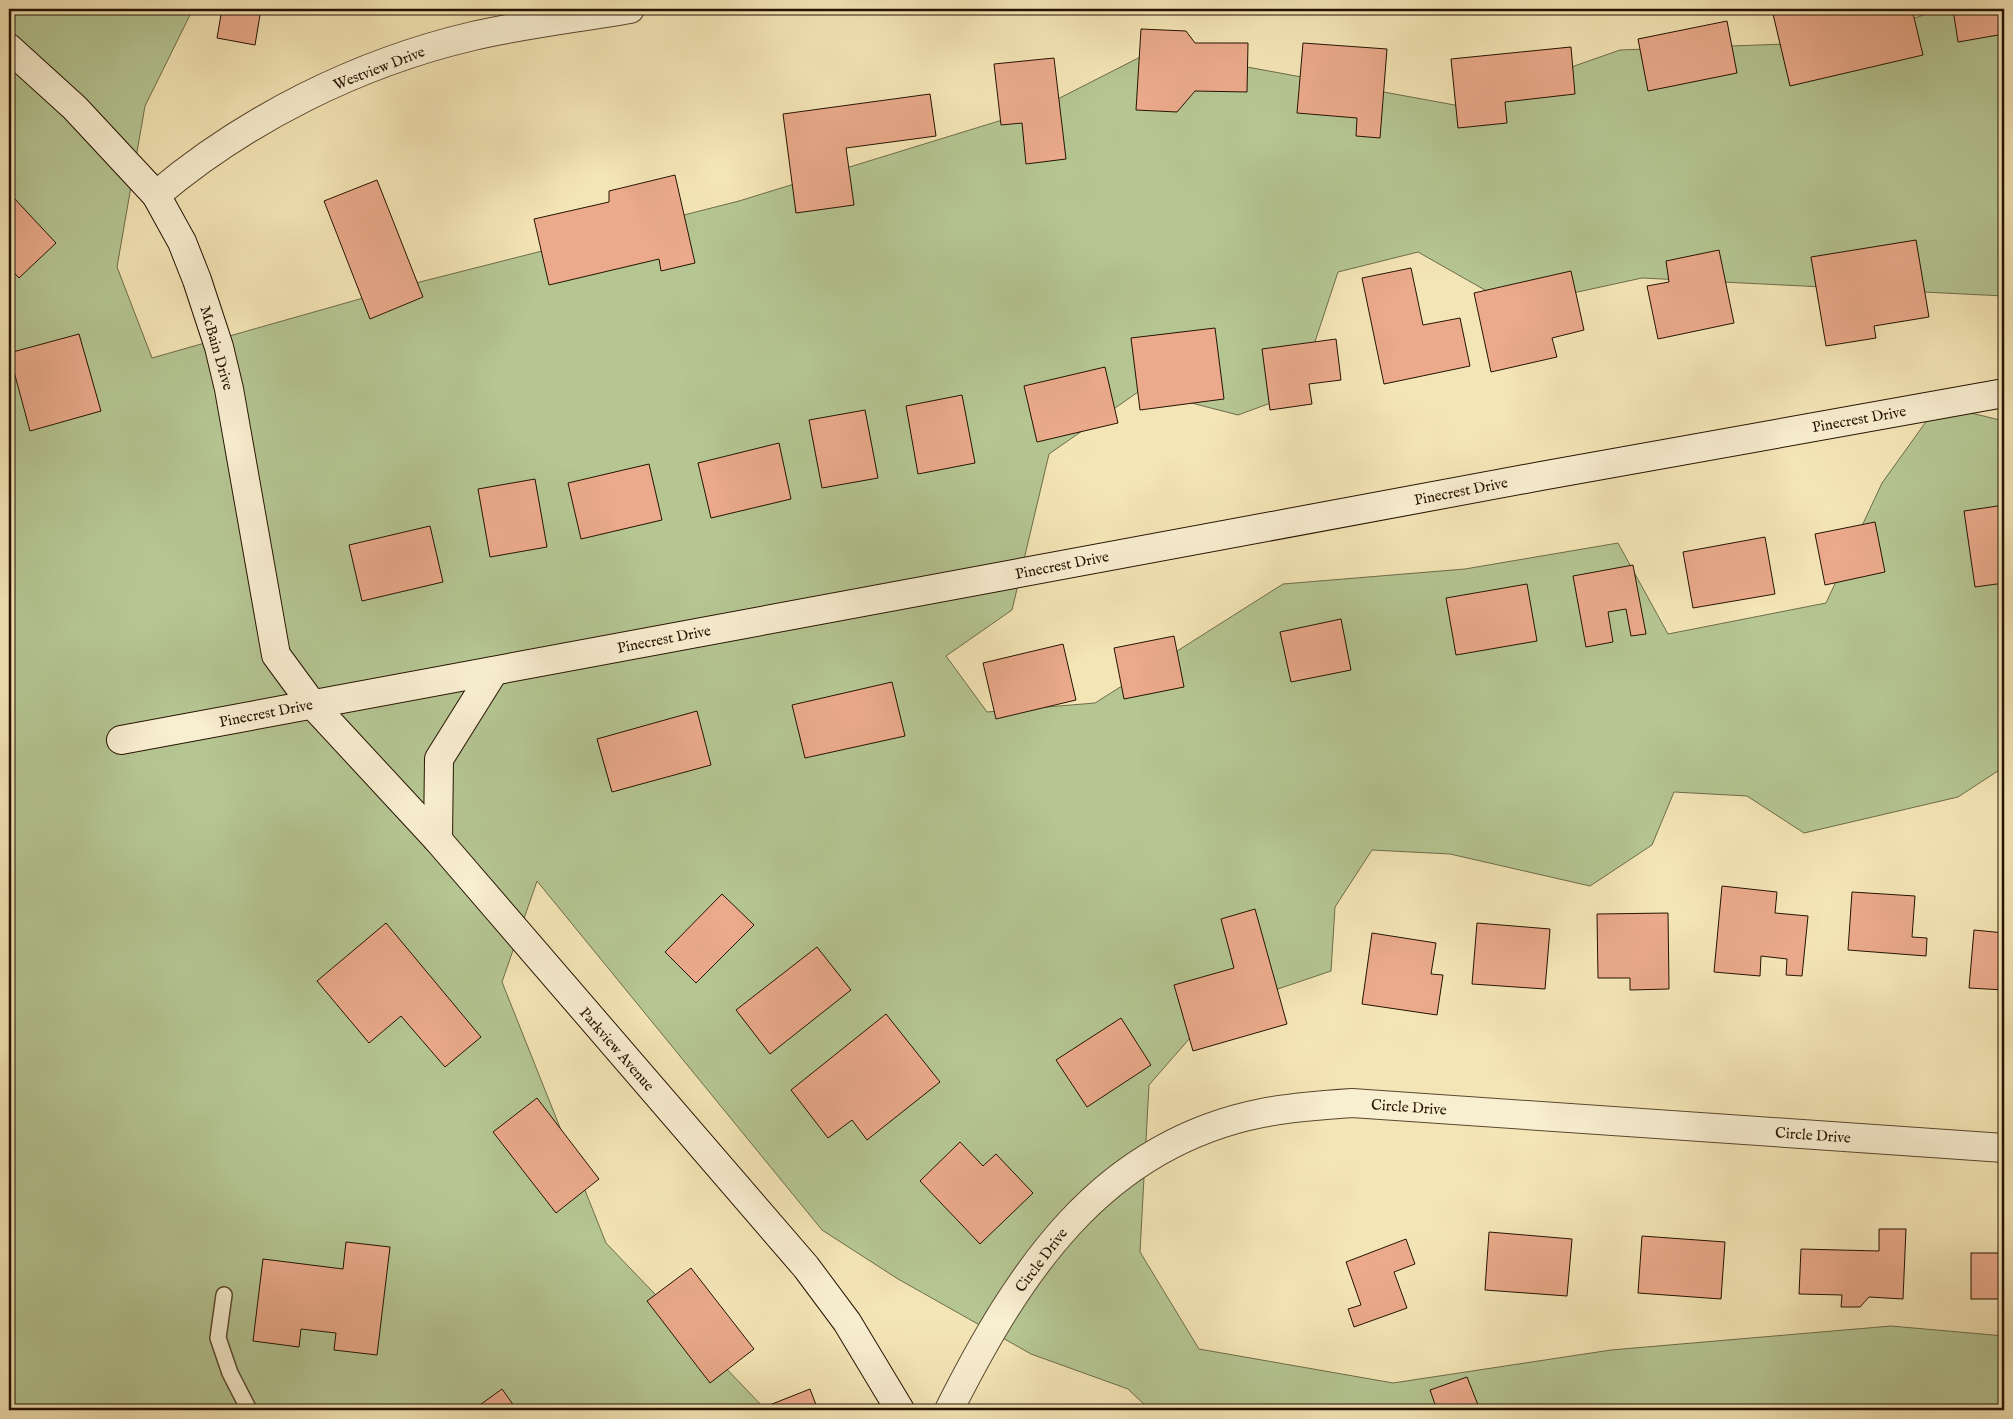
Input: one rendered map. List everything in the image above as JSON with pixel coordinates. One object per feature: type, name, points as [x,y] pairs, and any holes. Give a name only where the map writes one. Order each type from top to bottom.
[{"type":"street","name":"Westview Drive","points":[[156,195],[220,145],[260,121],[342,80],[406,56],[472,36],[599,11],[630,9]]},
{"type":"street","name":"McBain Drive","points":[[9,48],[76,108],[156,195],[185,250],[219,347],[229,388],[276,654],[312,704]]},
{"type":"street","name":"Pinecrest Drive","points":[[121,740],[1532,478],[2004,393]]},
{"type":"street","points":[[438,840],[439,759],[494,670]]},
{"type":"street","name":"Parkview Avenue","points":[[312,704],[438,840],[806,1267],[847,1322],[900,1410]]},
{"type":"street","name":"Circle Drive","points":[[949,1410],[985,1339],[1036,1261],[1065,1226],[1092,1200],[1134,1166],[1175,1144],[1217,1125],[1261,1113],[1306,1105],[1352,1103],[2004,1148]]},
{"type":"lane","points":[[224,1295],[218,1338],[230,1373],[249,1410]]},
{"type":"green space","points":[[9,9],[199,9],[190,15],[145,106],[117,267],[152,358],[416,283],[739,201],[1038,109],[1154,50],[1460,106],[1620,50],[1841,42],[1942,9],[2004,9],[2004,296],[1642,278],[1513,306],[1418,252],[1338,272],[1298,393],[1238,415],[1141,390],[1049,454],[1012,610],[946,656],[987,712],[1095,703],[1283,584],[1465,569],[1618,543],[1668,634],[1826,603],[1882,483],[1938,405],[2004,421],[2004,767],[1958,797],[1804,833],[1747,796],[1674,792],[1652,845],[1590,886],[1450,854],[1372,850],[1335,907],[1331,971],[1266,993],[1190,1038],[1149,1085],[1140,1252],[1199,1349],[1393,1383],[1611,1350],[1891,1326],[2004,1336],[2004,1410],[1150,1410],[1128,1389],[1031,1354],[898,1279],[822,1230],[537,881],[502,982],[606,1243],[766,1410],[9,1410]]},
{"type":"building","points":[[222,9],[261,9],[255,45],[217,38]]},
{"type":"building","points":[[1796,9],[1912,9],[1923,55],[1790,86],[1773,14]]},
{"type":"building","points":[[1953,9],[2004,9],[2004,34],[1958,42]]},
{"type":"building","points":[[1727,21],[1737,73],[1648,91],[1638,39]]},
{"type":"building","points":[[1141,29],[1186,31],[1195,43],[1248,43],[1247,92],[1195,91],[1177,112],[1136,110]]},
{"type":"building","points":[[1303,43],[1387,49],[1380,138],[1356,136],[1357,118],[1297,113]]},
{"type":"building","points":[[1571,47],[1575,94],[1505,102],[1507,123],[1458,128],[1451,59]]},
{"type":"building","points":[[1054,58],[1066,159],[1026,164],[1022,123],[1001,125],[994,64]]},
{"type":"building","points":[[930,94],[936,136],[846,148],[854,205],[796,213],[783,114]]},
{"type":"building","points":[[675,175],[695,263],[661,271],[659,259],[549,285],[534,219],[609,202],[609,191]]},
{"type":"building","points":[[377,180],[423,297],[370,319],[324,201]]},
{"type":"building","points":[[12,196],[56,243],[19,278],[9,267],[9,199]]},
{"type":"building","points":[[1916,240],[1929,317],[1874,326],[1876,338],[1826,346],[1811,257]]},
{"type":"building","points":[[1719,250],[1734,323],[1658,339],[1647,286],[1669,282],[1666,261]]},
{"type":"building","points":[[1411,268],[1423,325],[1460,318],[1470,366],[1384,384],[1362,278]]},
{"type":"building","points":[[1571,271],[1584,330],[1552,338],[1557,357],[1491,372],[1474,293]]},
{"type":"building","points":[[1215,328],[1224,399],[1140,410],[1131,338]]},
{"type":"building","points":[[79,334],[101,411],[30,431],[9,353]]},
{"type":"building","points":[[1336,339],[1341,380],[1309,384],[1312,404],[1270,410],[1262,349]]},
{"type":"building","points":[[1105,367],[1118,423],[1037,442],[1024,386]]},
{"type":"building","points":[[962,395],[975,463],[918,474],[906,406]]},
{"type":"building","points":[[865,410],[878,478],[822,488],[809,420]]},
{"type":"building","points":[[779,443],[791,499],[711,518],[698,463]]},
{"type":"building","points":[[649,464],[662,520],[581,539],[568,483]]},
{"type":"building","points":[[535,479],[547,547],[490,557],[478,489]]},
{"type":"building","points":[[2004,505],[2004,583],[1975,587],[1964,511]]},
{"type":"building","points":[[1875,522],[1885,572],[1825,585],[1815,534]]},
{"type":"building","points":[[430,526],[443,582],[362,601],[349,545]]},
{"type":"building","points":[[1765,537],[1775,594],[1693,608],[1683,552]]},
{"type":"building","points":[[1633,565],[1646,634],[1631,636],[1626,609],[1608,612],[1613,642],[1586,647],[1573,576]]},
{"type":"building","points":[[1527,584],[1537,641],[1456,655],[1446,598]]},
{"type":"building","points":[[1341,619],[1351,670],[1291,682],[1280,632]]},
{"type":"building","points":[[1174,636],[1184,687],[1124,699],[1114,648]]},
{"type":"building","points":[[1063,644],[1076,700],[996,719],[983,663]]},
{"type":"building","points":[[892,682],[905,736],[805,758],[792,705]]},
{"type":"building","points":[[697,711],[711,765],[612,792],[597,739]]},
{"type":"building","points":[[1722,886],[1777,892],[1775,913],[1808,916],[1802,976],[1786,975],[1787,959],[1761,956],[1760,976],[1714,972]]},
{"type":"building","points":[[1852,892],[1915,896],[1912,937],[1927,938],[1926,956],[1848,950]]},
{"type":"building","points":[[722,894],[754,925],[696,983],[665,952]]},
{"type":"building","points":[[1255,909],[1287,1024],[1193,1051],[1174,985],[1234,968],[1221,919]]},
{"type":"building","points":[[1668,913],[1669,989],[1630,990],[1630,978],[1598,978],[1597,914]]},
{"type":"building","points":[[386,923],[481,1037],[445,1067],[401,1016],[369,1043],[317,981]]},
{"type":"building","points":[[1477,923],[1550,929],[1545,989],[1472,984]]},
{"type":"building","points":[[1974,930],[2004,933],[2004,990],[1969,988]]},
{"type":"building","points":[[1372,933],[1436,943],[1431,974],[1443,975],[1437,1015],[1362,1004]]},
{"type":"building","points":[[817,947],[851,990],[770,1054],[736,1010]]},
{"type":"building","points":[[886,1014],[940,1082],[867,1140],[852,1120],[828,1138],[791,1090]]},
{"type":"building","points":[[1121,1018],[1151,1065],[1087,1107],[1056,1060]]},
{"type":"building","points":[[537,1098],[599,1179],[556,1213],[493,1132]]},
{"type":"building","points":[[960,1142],[983,1166],[996,1154],[1033,1193],[980,1244],[920,1181]]},
{"type":"building","points":[[1879,1229],[1906,1229],[1903,1299],[1869,1297],[1860,1307],[1841,1307],[1842,1295],[1799,1294],[1801,1249],[1879,1251]]},
{"type":"building","points":[[1489,1232],[1572,1239],[1567,1296],[1485,1290]]},
{"type":"building","points":[[1642,1236],[1725,1242],[1721,1299],[1638,1293]]},
{"type":"building","points":[[1406,1239],[1415,1264],[1394,1272],[1407,1308],[1354,1327],[1348,1309],[1361,1305],[1346,1262]]},
{"type":"building","points":[[346,1242],[390,1247],[377,1355],[334,1350],[336,1333],[301,1329],[299,1347],[253,1341],[263,1259],[343,1269]]},
{"type":"building","points":[[1971,1253],[2004,1253],[2004,1299],[1971,1299]]},
{"type":"building","points":[[691,1268],[754,1349],[710,1383],[647,1301]]},
{"type":"building","points":[[1467,1377],[1480,1410],[1437,1410],[1430,1390]]},
{"type":"building","points":[[502,1389],[517,1410],[473,1410]]},
{"type":"building","points":[[810,1389],[818,1410],[757,1410]]}]
